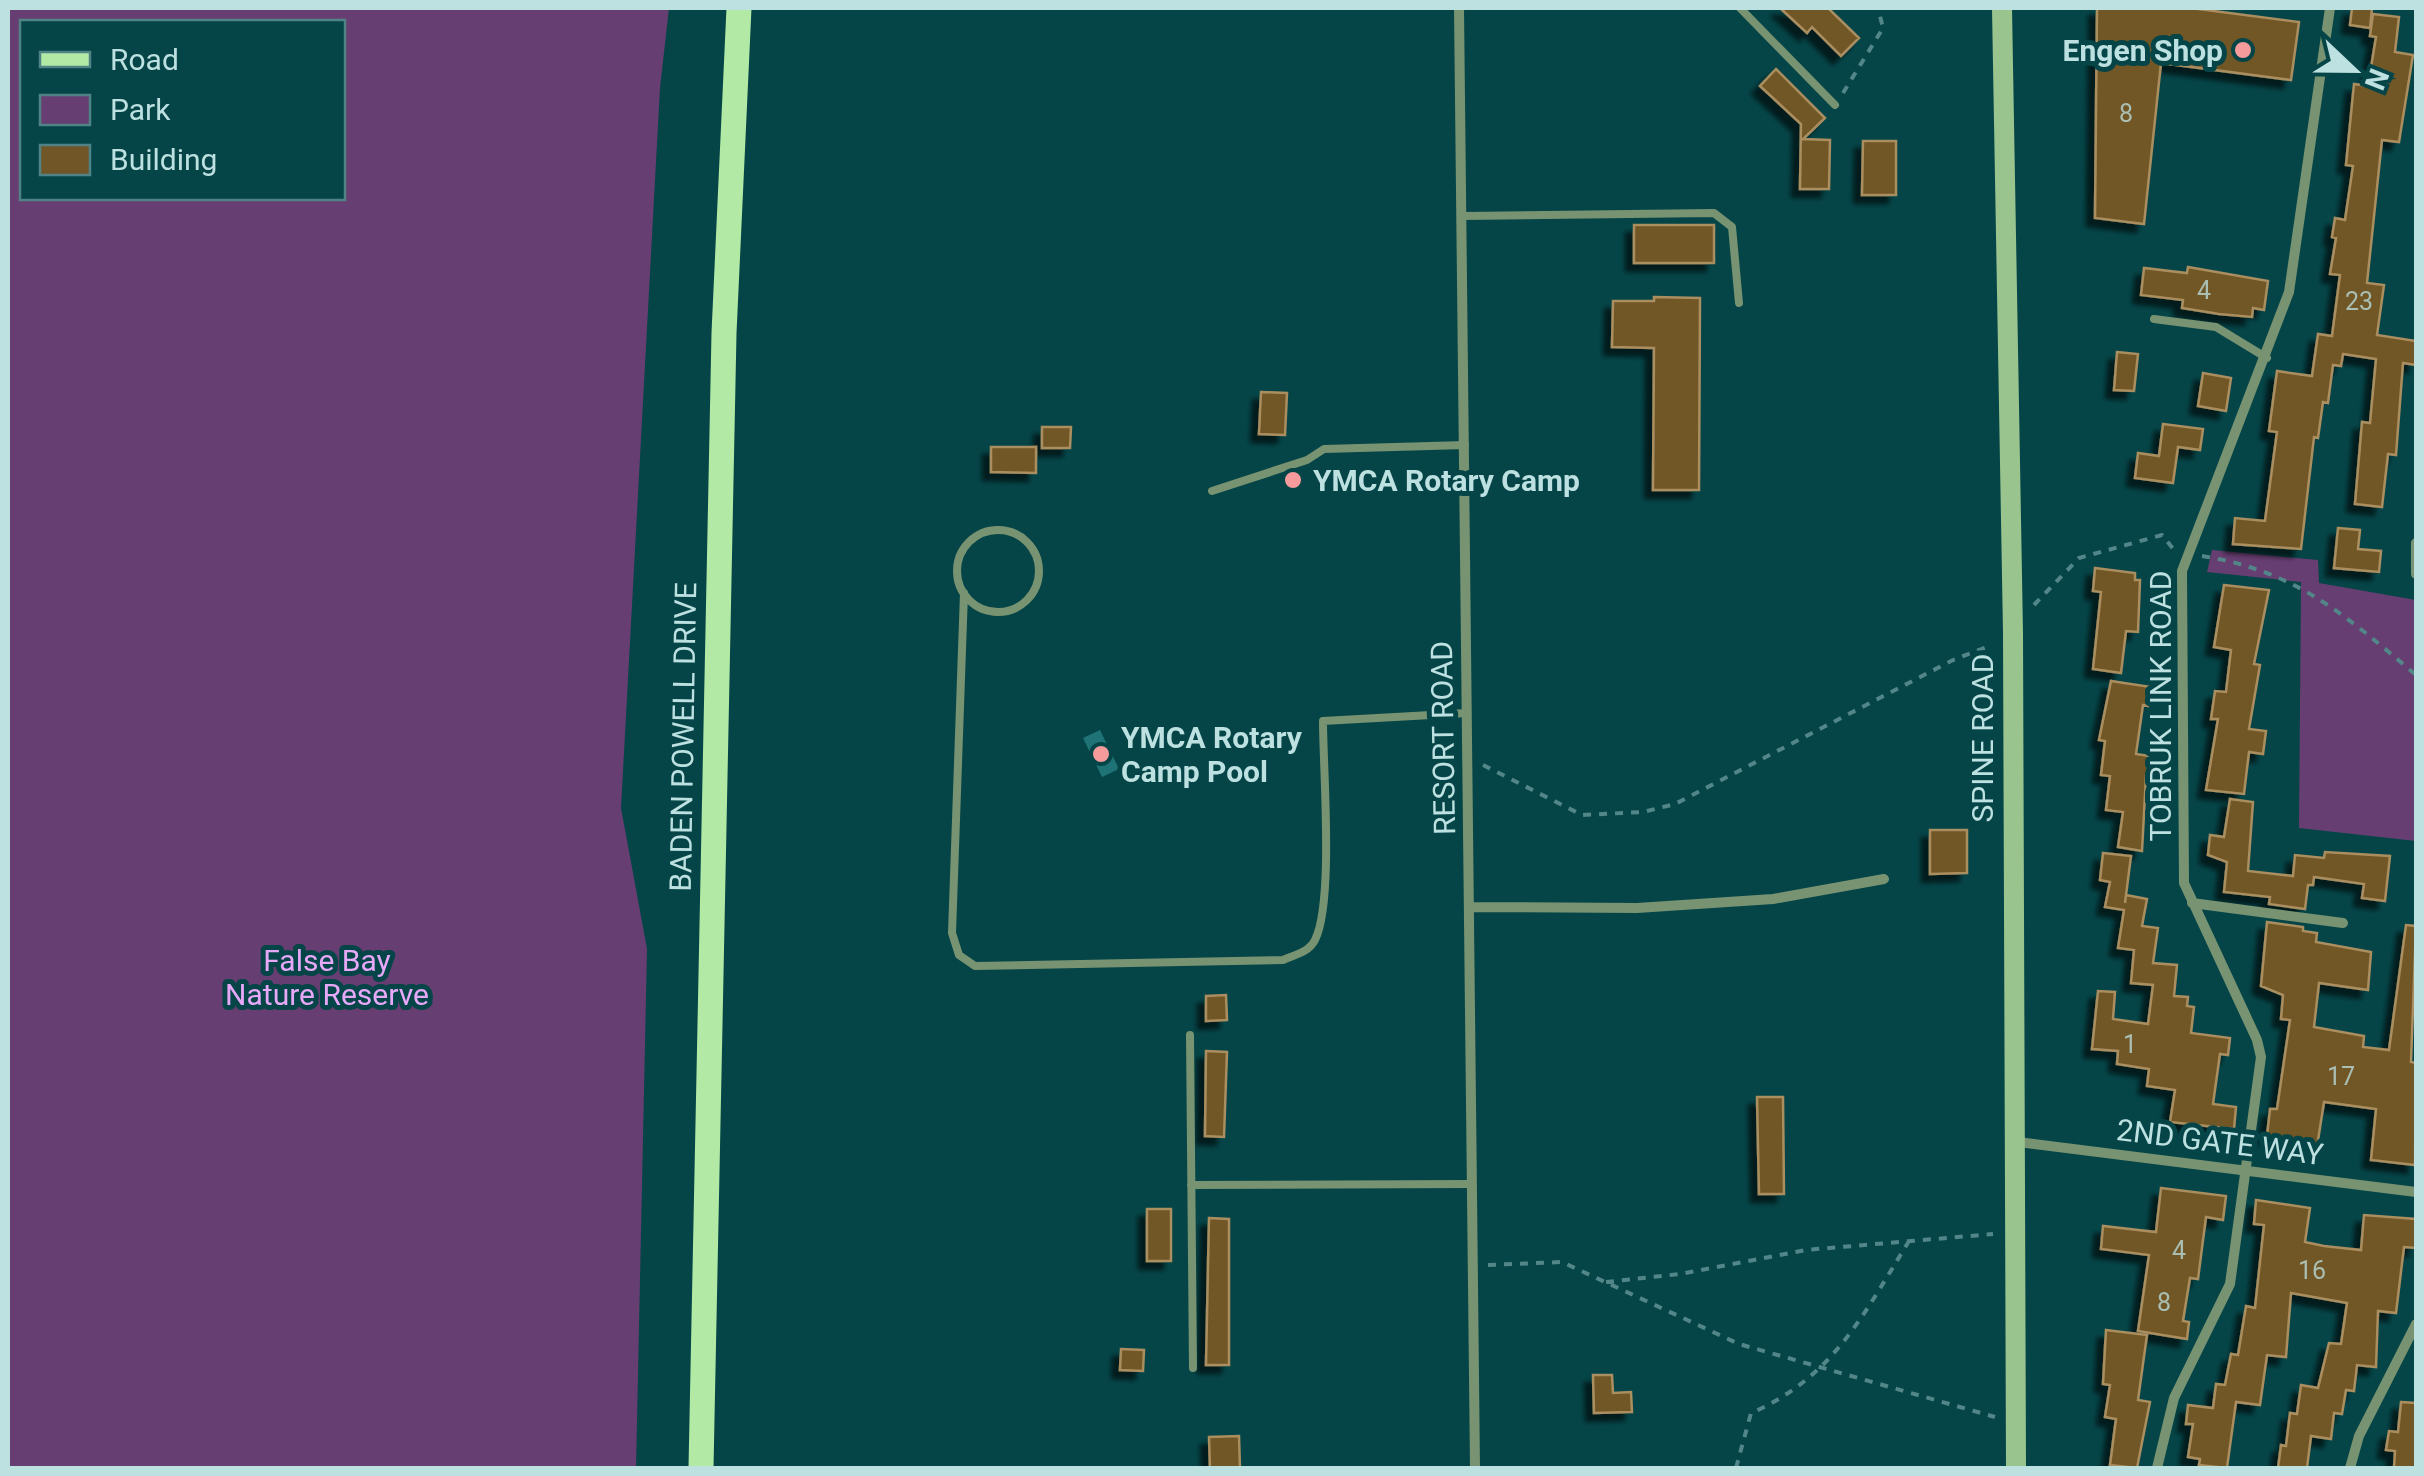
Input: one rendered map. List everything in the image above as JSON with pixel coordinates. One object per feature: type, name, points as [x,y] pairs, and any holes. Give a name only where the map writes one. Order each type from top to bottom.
[{"type":"main road","name":"BADEN POWELL DRIVE","points":[[701,1468],[724,333],[739,8]]},
{"type":"main road","name":"SPINE ROAD","points":[[2002,8],[2013,633],[2011,918],[2018,1142],[2016,1468]]},
{"type":"street","name":"RESORT ROAD","points":[[1459,8],[1474,1468]]},
{"type":"street","name":"TOBRUK LINK ROAD","points":[[2156,1468],[2174,1398],[2230,1284],[2260,1048],[2184,883],[2180,586],[2186,554],[2267,358],[2298,253],[2330,8]]},
{"type":"street","points":[[2416,543],[2416,574]]},
{"type":"street","points":[[1470,907],[1638,908],[1773,899],[1884,878]]},
{"type":"street","points":[[2192,903],[2342,923]]},
{"type":"street","name":"2ND GATE WAY","points":[[2018,1142],[2416,1192]]},
{"type":"street","points":[[2350,1468],[2353,1450],[2416,1324]]},
{"type":"lane","points":[[1740,8],[1835,105]]},
{"type":"lane","points":[[1463,216],[1714,213],[1732,227],[1738,303]]},
{"type":"lane","points":[[2154,319],[2216,327],[2267,358]]},
{"type":"lane","points":[[1212,492],[1307,460],[1324,449],[1465,445]]},
{"type":"lane","points":[[964,594],[990,611],[1021,605],[1038,579],[1033,549],[1012,532],[979,535],[959,561],[964,594],[952,933],[958,955],[976,966],[1283,960],[1310,948],[1318,930],[1323,894],[1323,721],[1468,713]]},
{"type":"lane","points":[[956,848],[970,849]]},
{"type":"lane","points":[[1190,1035],[1193,1368]]},
{"type":"lane","points":[[1192,1184],[1472,1184]]},
{"type":"path","points":[[1835,105],[1883,28],[1878,8]]},
{"type":"path","points":[[1469,761],[1504,772],[1582,815],[1675,804],[2013,633],[2079,558],[2162,535],[2172,549],[2186,554],[2278,574],[2354,622],[2416,675]]},
{"type":"path","points":[[1606,1282],[1911,1238],[2017,1233]]},
{"type":"path","points":[[1736,1468],[1751,1413],[1779,1401],[1824,1368],[1911,1238]]},
{"type":"path","points":[[1473,1266],[1562,1262],[1739,1344],[2016,1424]]},
{"type":"green space","name":"False Bay Nature Reserve","points":[[8,8],[669,8],[660,88],[621,808],[647,949],[636,1468],[8,1468]]},
{"type":"green space","points":[[2212,550],[2318,560],[2319,583],[2416,600],[2416,841],[2299,828],[2301,582],[2207,572]]},
{"type":"water","name":"YMCA Rotary Camp Pool","points":[[1100,730],[1119,769],[1102,777],[1083,738]]},
{"type":"building","points":[[1780,8],[1828,8],[1859,38],[1841,56],[1812,27],[1807,33]]},
{"type":"building","points":[[2097,8],[2191,8],[2299,22],[2291,80],[2161,63],[2144,224],[2095,218]]},
{"type":"building","points":[[2352,8],[2372,8],[2370,28],[2350,25]]},
{"type":"building","points":[[2373,14],[2399,17],[2395,52],[2413,55],[2399,142],[2382,140],[2367,283],[2384,285],[2377,335],[2416,341],[2416,365],[2403,363],[2396,455],[2388,454],[2382,507],[2355,504],[2362,422],[2370,423],[2376,359],[2343,354],[2341,366],[2333,365],[2328,403],[2323,402],[2318,438],[2314,437],[2301,549],[2233,544],[2235,518],[2265,521],[2277,432],[2269,431],[2277,371],[2312,376],[2318,334],[2332,336],[2340,275],[2330,274],[2336,238],[2332,237],[2335,218],[2345,220],[2353,166],[2346,165],[2354,84],[2368,86],[2376,37],[2370,36]]},
{"type":"building","points":[[1776,69],[1825,118],[1803,139],[1830,140],[1829,189],[1800,189],[1801,124],[1760,86]]},
{"type":"building","points":[[1863,141],[1896,141],[1896,195],[1862,195]]},
{"type":"building","points":[[1634,225],[1714,225],[1714,263],[1634,263]]},
{"type":"building","points":[[2188,267],[2268,281],[2264,310],[2253,308],[2252,317],[2219,314],[2182,308],[2183,300],[2141,295],[2144,268],[2187,273]]},
{"type":"building","points":[[1654,297],[1700,298],[1699,490],[1653,490],[1654,348],[1612,347],[1613,301],[1654,301]]},
{"type":"building","points":[[2117,352],[2138,354],[2134,391],[2114,390]]},
{"type":"building","points":[[2203,373],[2231,378],[2226,411],[2198,406]]},
{"type":"building","points":[[1261,392],[1287,393],[1285,435],[1259,434]]},
{"type":"building","points":[[2163,424],[2203,429],[2200,450],[2178,447],[2173,483],[2135,478],[2138,453],[2159,456]]},
{"type":"building","points":[[1042,427],[1071,427],[1070,448],[1042,448]]},
{"type":"building","points":[[991,447],[1036,447],[1036,473],[991,472]]},
{"type":"building","points":[[2338,528],[2360,530],[2358,549],[2381,551],[2379,572],[2334,568]]},
{"type":"building","points":[[2095,568],[2135,573],[2135,580],[2140,580],[2138,632],[2126,631],[2121,673],[2093,669],[2101,592],[2093,591]]},
{"type":"building","points":[[2224,585],[2269,590],[2254,664],[2260,665],[2249,729],[2266,731],[2263,754],[2249,752],[2244,794],[2206,790],[2218,719],[2211,719],[2215,691],[2226,692],[2231,650],[2214,647]]},
{"type":"building","points":[[2111,681],[2151,687],[2148,706],[2143,705],[2136,754],[2156,757],[2153,777],[2146,776],[2142,851],[2118,847],[2123,812],[2106,810],[2110,776],[2101,775],[2105,741],[2099,740]]},
{"type":"building","points":[[2230,799],[2253,802],[2248,871],[2293,876],[2295,855],[2324,858],[2325,852],[2390,856],[2385,901],[2362,898],[2364,884],[2314,877],[2313,885],[2308,885],[2305,909],[2269,904],[2270,897],[2224,892],[2227,862],[2208,855],[2210,835],[2224,837]]},
{"type":"building","points":[[1930,830],[1967,830],[1967,873],[1930,874]]},
{"type":"building","points":[[2103,853],[2131,856],[2126,895],[2147,899],[2142,926],[2158,928],[2153,963],[2177,965],[2174,996],[2188,997],[2187,1006],[2194,1007],[2191,1033],[2230,1038],[2228,1055],[2220,1054],[2213,1104],[2236,1107],[2234,1129],[2170,1122],[2175,1090],[2147,1086],[2149,1069],[2117,1064],[2118,1051],[2092,1049],[2098,991],[2115,992],[2113,1019],[2148,1024],[2153,985],[2131,983],[2134,950],[2118,948],[2124,910],[2105,907],[2110,882],[2100,880]]},
{"type":"building","points":[[2267,922],[2303,927],[2303,931],[2317,933],[2316,942],[2371,952],[2368,990],[2319,983],[2314,1027],[2364,1036],[2363,1047],[2389,1050],[2406,925],[2416,926],[2411,1062],[2416,1063],[2415,1165],[2371,1160],[2376,1109],[2324,1102],[2317,1147],[2267,1136],[2270,1109],[2277,1109],[2290,1020],[2281,1019],[2283,995],[2261,986]]},
{"type":"building","points":[[1226,995],[1227,1020],[1206,1021],[1206,996]]},
{"type":"building","points":[[1206,1051],[1227,1052],[1224,1137],[1205,1136]]},
{"type":"building","points":[[1757,1097],[1783,1097],[1784,1194],[1759,1194]]},
{"type":"building","points":[[2161,1188],[2226,1196],[2223,1220],[2206,1217],[2198,1279],[2190,1278],[2183,1321],[2189,1322],[2187,1339],[2138,1331],[2149,1255],[2101,1249],[2103,1226],[2156,1232]]},
{"type":"building","points":[[2256,1200],[2310,1208],[2305,1242],[2324,1246],[2361,1250],[2364,1215],[2416,1219],[2416,1248],[2404,1247],[2396,1313],[2378,1311],[2376,1367],[2357,1365],[2354,1391],[2346,1390],[2342,1414],[2334,1413],[2331,1439],[2311,1436],[2307,1468],[2278,1468],[2281,1445],[2286,1446],[2290,1413],[2297,1414],[2301,1385],[2318,1388],[2329,1343],[2341,1344],[2347,1303],[2291,1293],[2286,1357],[2267,1355],[2260,1405],[2236,1402],[2227,1468],[2199,1465],[2200,1459],[2188,1457],[2193,1424],[2186,1424],[2188,1405],[2213,1408],[2216,1384],[2225,1385],[2231,1354],[2238,1355],[2246,1306],[2255,1308],[2264,1225],[2254,1224]]},
{"type":"building","points":[[1147,1209],[1171,1209],[1171,1261],[1147,1261]]},
{"type":"building","points":[[1209,1218],[1229,1219],[1229,1365],[1206,1365]]},
{"type":"building","points":[[2106,1330],[2147,1335],[2138,1400],[2150,1402],[2137,1468],[2110,1465],[2116,1419],[2105,1417],[2110,1385],[2103,1384]]},
{"type":"building","points":[[1121,1349],[1144,1350],[1143,1371],[1120,1370]]},
{"type":"building","points":[[1593,1375],[1612,1375],[1613,1393],[1631,1392],[1632,1412],[1594,1413]]},
{"type":"building","points":[[2401,1402],[2416,1403],[2416,1468],[2394,1468],[2395,1451],[2386,1450],[2389,1431],[2398,1432]]},
{"type":"building","points":[[1239,1436],[1240,1468],[1210,1468],[1209,1437]]},
{"type":"place","name":"Engen Shop","points":[[2243,50]]},
{"type":"place","name":"YMCA Rotary Camp","points":[[1293,480]]},
{"type":"place","name":"YMCA Rotary Camp Pool","points":[[1101,754]]}]
